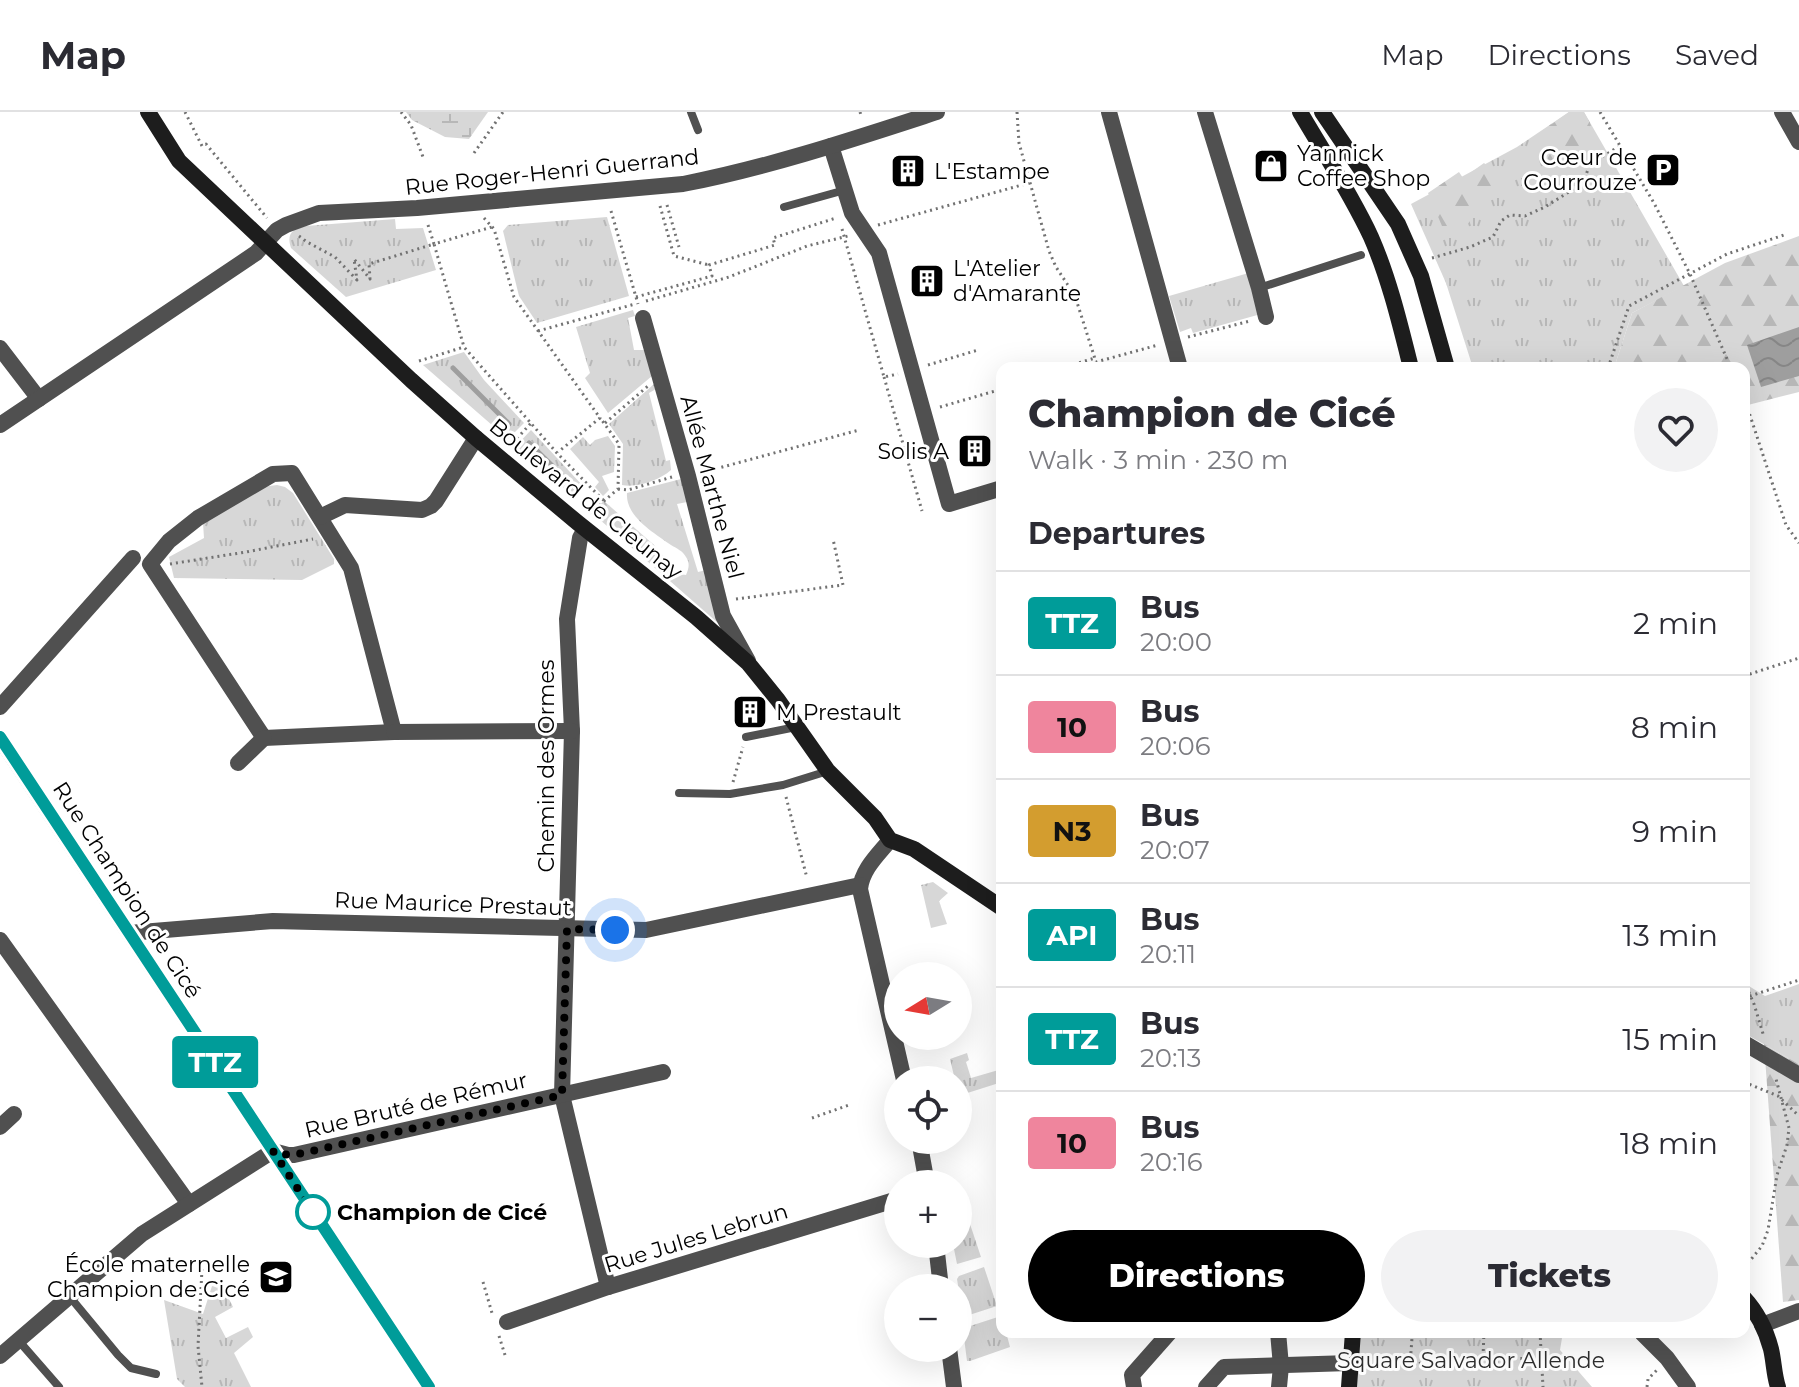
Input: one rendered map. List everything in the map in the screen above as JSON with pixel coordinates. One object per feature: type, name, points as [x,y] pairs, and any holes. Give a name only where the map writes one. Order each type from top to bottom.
[{"type":"main road","name":"Boulevard de Cleunay","points":[[148,112],[179,161],[276,232],[411,380],[476,438],[748,663],[840,786],[875,818],[890,840],[914,849],[996,904]]},
{"type":"main road","points":[[1300,112],[1372,239],[1409,362]]},
{"type":"main road","points":[[1322,112],[1398,224],[1421,276],[1445,362]]},
{"type":"main road","points":[[1750,1307],[1762,1325],[1771,1350],[1774,1384]]},
{"type":"main road","points":[[1349,1387],[1352,1338]]},
{"type":"street","name":"Rue Roger-Henri Guerrand","points":[[276,232],[319,213],[417,208],[683,184],[717,178],[937,112]]},
{"type":"street","points":[[1109,112],[1178,362]]},
{"type":"street","points":[[1205,112],[1266,317]]},
{"type":"street","points":[[1782,112],[1799,142]]},
{"type":"street","points":[[831,146],[845,190],[845,216],[864,231],[879,253],[949,504],[996,490]]},
{"type":"street","points":[[0,425],[251,257],[276,232]]},
{"type":"street","name":"Allée Marthe Niel","points":[[640,311],[688,474],[723,616],[748,663]]},
{"type":"street","points":[[0,348],[39,399]]},
{"type":"street","points":[[324,523],[345,505],[422,510],[431,506],[476,438]]},
{"type":"street","points":[[264,738],[150,564],[169,541],[198,518],[273,474],[292,473],[351,568],[394,732]]},
{"type":"street","name":"Chemin des Ormes","points":[[585,529],[580,538],[567,619],[572,731],[562,1095],[608,1287]]},
{"type":"street","points":[[0,707],[133,558]]},
{"type":"street","points":[[238,763],[264,738],[394,732],[572,731]]},
{"type":"street","name":"Rue Champion de Cicé","points":[[0,738],[429,1387]]},
{"type":"street","points":[[890,840],[872,862],[860,885],[901,1066]]},
{"type":"street","name":"Rue Maurice Prestaut","points":[[129,933],[273,921],[646,930],[860,885]]},
{"type":"street","points":[[0,940],[189,1204]]},
{"type":"street","points":[[1750,1048],[1773,1066],[1799,1075]]},
{"type":"street","name":"Rue Bruté de Rémur","points":[[273,1151],[294,1155],[663,1072]]},
{"type":"street","points":[[0,1127],[14,1114]]},
{"type":"street","points":[[0,1356],[142,1234],[273,1151]]},
{"type":"street","name":"Rue Jules Lebrun","points":[[499,1322],[884,1203]]},
{"type":"street","points":[[1762,1325],[1799,1311]]},
{"type":"street","points":[[1134,1387],[1132,1375],[1165,1338]]},
{"type":"street","points":[[1279,1338],[1279,1387]]},
{"type":"street","points":[[1647,1338],[1667,1358],[1688,1387]]},
{"type":"street","points":[[951,1362],[954,1387]]},
{"type":"street","points":[[1206,1387],[1224,1367],[1350,1363]]},
{"type":"lane","points":[[691,112],[698,130]]},
{"type":"lane","points":[[784,207],[845,190]]},
{"type":"lane","points":[[1259,288],[1361,255]]},
{"type":"lane","points":[[746,737],[796,727]]},
{"type":"lane","points":[[679,793],[730,794],[783,785],[828,771]]},
{"type":"lane","points":[[70,1297],[131,1368],[156,1374]]},
{"type":"lane","points":[[18,1340],[59,1387]]},
{"type":"path","points":[[185,112],[202,146],[206,144],[276,232],[307,242],[335,257],[357,280],[354,259],[370,279],[369,264],[492,227]]},
{"type":"path","points":[[401,112],[411,125],[423,157]]},
{"type":"path","points":[[474,153],[503,112]]},
{"type":"path","points":[[1017,112],[1019,143],[1049,251],[1075,296],[1096,360]]},
{"type":"path","points":[[1600,112],[1654,203],[1690,274],[1728,362]]},
{"type":"path","points":[[1428,259],[1493,237],[1501,221],[1510,215],[1525,216],[1545,207],[1583,183],[1590,164],[1620,146]]},
{"type":"path","points":[[538,331],[640,311],[807,246],[1029,183]]},
{"type":"path","points":[[667,205],[681,246],[672,248]]},
{"type":"path","points":[[660,206],[674,256],[709,265],[775,245],[773,238],[845,216],[844,237],[922,511]]},
{"type":"path","points":[[611,211],[640,311]]},
{"type":"path","points":[[484,218],[492,227],[514,297],[619,444],[618,489]]},
{"type":"path","points":[[428,225],[464,347],[557,453],[604,501],[618,489],[628,490],[859,430]]},
{"type":"path","points":[[1610,362],[1629,306],[1727,254],[1787,234]]},
{"type":"path","points":[[636,297],[712,276],[709,265]]},
{"type":"path","points":[[1081,362],[1266,317]]},
{"type":"path","points":[[419,361],[464,347]]},
{"type":"path","points":[[884,377],[978,350]]},
{"type":"path","points":[[604,424],[659,376]]},
{"type":"path","points":[[924,411],[996,391]]},
{"type":"path","points":[[557,453],[600,418]]},
{"type":"path","points":[[1750,419],[1786,525],[1799,543]]},
{"type":"path","points":[[513,443],[531,423]]},
{"type":"path","points":[[150,564],[167,565],[314,538],[324,523]]},
{"type":"path","points":[[752,597],[843,585],[833,539]]},
{"type":"path","points":[[1750,674],[1799,658]]},
{"type":"path","points":[[730,794],[746,737]]},
{"type":"path","points":[[783,785],[806,873]]},
{"type":"path","points":[[1750,1261],[1762,1246],[1768,1230],[1789,1128],[1751,996],[1799,980]]},
{"type":"path","points":[[1750,1084],[1773,1093],[1799,1116]]},
{"type":"path","points":[[812,1118],[849,1105]]},
{"type":"path","points":[[202,1269],[198,1346],[202,1387]]},
{"type":"path","points":[[483,1282],[499,1322],[505,1355]]},
{"type":"path","points":[[1410,1365],[1412,1338]]},
{"type":"path","points":[[1483,1357],[1484,1338]]},
{"type":"path","points":[[1540,1338],[1543,1387]]},
{"type":"path","points":[[1350,1363],[1410,1365],[1459,1357],[1541,1359]]},
{"type":"green space","points":[[406,112],[488,112],[469,139],[445,137],[412,120]]},
{"type":"green space","points":[[1569,112],[1584,112],[1684,286],[1632,313],[1616,362],[1471,362],[1446,283],[1411,204],[1517,147]]},
{"type":"green space","points":[[1569,112],[1584,112],[1590,123],[1586,148],[1568,163],[1556,165],[1548,159],[1542,131]]},
{"type":"green space","points":[[1484,163],[1501,178],[1506,193],[1474,204],[1475,213],[1462,233],[1451,235],[1442,226],[1428,193],[1459,172],[1463,178]]},
{"type":"green space","points":[[607,217],[629,296],[537,323],[519,296],[503,231],[508,225]]},
{"type":"green space","points":[[395,219],[396,229],[423,228],[436,270],[346,297],[291,248],[289,239],[292,232],[306,226]]},
{"type":"green space","points":[[1799,236],[1799,392],[1750,404],[1750,362],[1616,362],[1632,313],[1725,263]]},
{"type":"green space","points":[[1252,272],[1261,314],[1193,333],[1191,328],[1180,332],[1169,296]]},
{"type":"green space","points":[[633,310],[635,316],[628,318],[634,350],[645,350],[652,376],[608,413],[585,378],[590,373],[576,327]]},
{"type":"green space","points":[[464,352],[484,380],[524,423],[508,439],[423,365]]},
{"type":"green space","points":[[654,384],[656,389],[649,393],[671,470],[648,482],[622,485],[623,444],[609,424]]},
{"type":"green space","points":[[531,430],[583,486],[573,496],[516,446]]},
{"type":"green space","points":[[608,436],[615,446],[614,472],[602,476],[609,490],[603,496],[595,487],[599,482],[570,449],[583,437],[590,445]]},
{"type":"green space","points":[[681,479],[687,502],[677,504],[698,572],[706,570],[718,623],[591,512],[604,501],[654,545],[679,574],[686,575],[689,563],[685,555],[636,516],[627,493]]},
{"type":"green space","points":[[277,485],[293,493],[334,559],[334,564],[302,580],[174,578],[169,557],[204,538],[203,523],[262,487]]},
{"type":"green space","points":[[933,882],[948,893],[939,901],[947,924],[931,928],[921,885]]},
{"type":"green space","points":[[1799,984],[1799,1064],[1750,1036],[1750,987],[1765,996]]},
{"type":"green space","points":[[1764,1044],[1799,1064],[1799,1300],[1783,1302]]},
{"type":"green space","points":[[967,1053],[967,1066],[952,1066],[950,1059]]},
{"type":"green space","points":[[996,1071],[996,1084],[972,1092],[972,1078]]},
{"type":"green space","points":[[972,1230],[981,1257],[957,1264],[956,1258],[972,1258]]},
{"type":"green space","points":[[984,1267],[996,1306],[972,1314],[972,1274],[965,1274]]},
{"type":"green space","points":[[212,1286],[224,1289],[233,1307],[215,1317],[226,1338],[248,1327],[253,1337],[234,1353],[251,1387],[185,1387],[177,1379],[164,1300],[203,1314]]},
{"type":"green space","points":[[996,1318],[996,1338],[1008,1338],[1010,1347],[972,1360],[972,1325]]},
{"type":"green space","name":"Square Salvador Allende","points":[[1354,1338],[1562,1338],[1560,1350],[1592,1387],[1351,1387]]},
{"type":"water","points":[[1799,327],[1799,376],[1761,387],[1747,345]]},
{"type":"waterway","points":[[453,368],[509,424]]},
{"type":"waterway","points":[[529,443],[574,487]]},
{"type":"bus line","name":"TTZ","points":[[0,737],[429,1387]]},
{"type":"place","name":"Yannick Coffee Shop","points":[[1271,166]]},
{"type":"place","name":"Cœur de Courrouze","points":[[1663,170]]},
{"type":"place","name":"L'Estampe","points":[[908,171]]},
{"type":"place","name":"L'Atelier d'Amarante","points":[[927,281]]},
{"type":"place","name":"Solis A","points":[[975,451]]},
{"type":"place","name":"M Prestault","points":[[750,712]]},
{"type":"place","name":"Champion de Cicé","points":[[313,1212]]},
{"type":"place","name":"École maternelle Champion de Cicé","points":[[276,1277]]},
{"type":"route","points":[[313,1212],[273,1151],[294,1155],[562,1095],[567,929],[615,930]]}]
